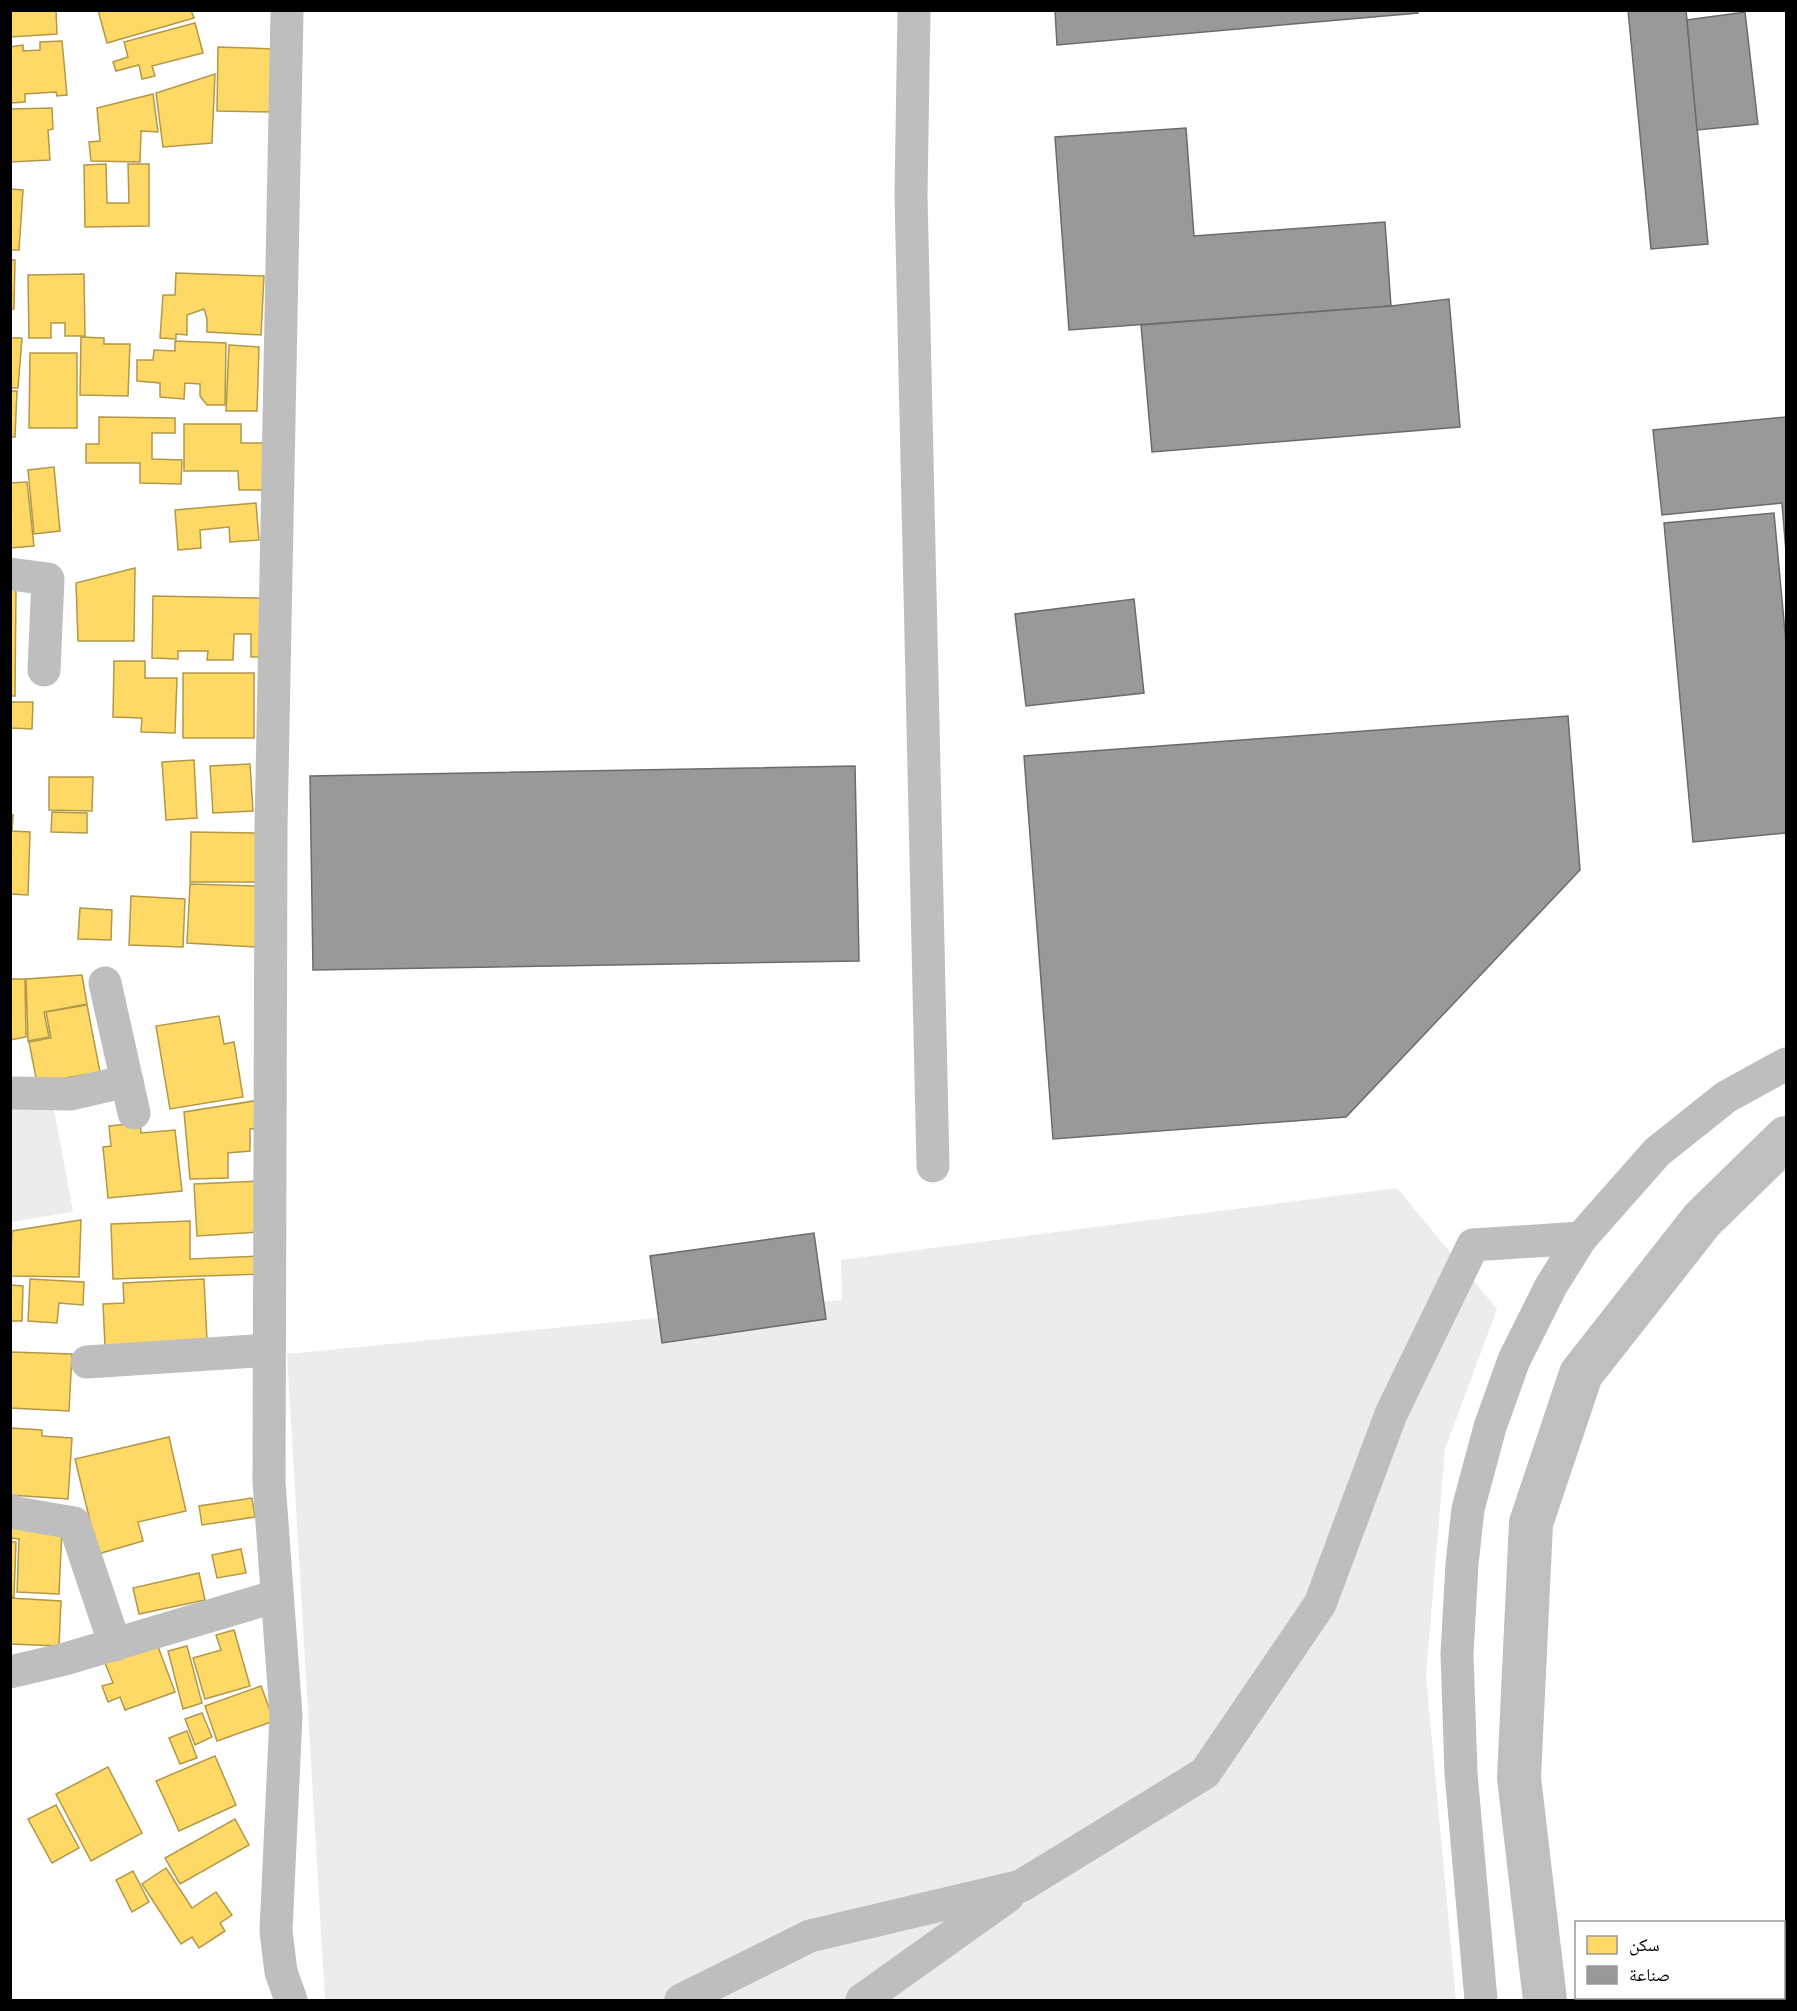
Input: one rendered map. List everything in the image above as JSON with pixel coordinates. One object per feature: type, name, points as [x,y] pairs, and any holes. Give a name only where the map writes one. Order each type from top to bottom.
[{"type":"street","points":[[288,10],[271,829],[269,1482],[285,1715],[276,1931],[281,1972],[291,2001]]},
{"type":"street","points":[[914,10],[911,207],[933,1166]]},
{"type":"street","points":[[10,574],[48,579],[44,670]]},
{"type":"street","points":[[105,983],[134,1113]]},
{"type":"street","points":[[1481,2001],[1461,1773],[1457,1666],[1462,1564],[1468,1509],[1490,1427],[1514,1360],[1551,1286],[1581,1238],[1657,1152],[1726,1097],[1786,1064]]},
{"type":"street","points":[[10,1093],[71,1094],[127,1081]]},
{"type":"street","points":[[862,2001],[1021,1886],[1205,1773],[1320,1604],[1390,1414],[1473,1245],[1581,1238]]},
{"type":"street","points":[[87,1362],[269,1350]]},
{"type":"street","points":[[10,1510],[74,1523],[115,1645]]},
{"type":"street","points":[[10,1672],[115,1645],[277,1596]]},
{"type":"street","points":[[681,2001],[810,1936],[1021,1886]]},
{"type":"shaded area","points":[[10,1071],[16,1101],[52,1098],[73,1212],[11,1222]]},
{"type":"shaded area","points":[[1397,1188],[1497,1309],[1445,1449],[1426,1676],[1456,2000],[325,2000],[287,1354],[842,1300],[841,1260]]},
{"type":"building: سكن","points":[[10,10],[56,10],[57,34],[10,37]]},
{"type":"building: سكن","points":[[98,10],[191,10],[194,18],[107,43]]},
{"type":"building: سكن","points":[[195,23],[203,53],[152,66],[155,76],[142,79],[139,65],[116,71],[113,62],[128,57],[124,42]]},
{"type":"building: سكن","points":[[62,41],[67,95],[57,96],[56,92],[25,94],[25,102],[11,103],[10,47],[23,45],[23,51],[40,50],[40,42]]},
{"type":"building: سكن","points":[[218,47],[276,49],[275,112],[217,111]]},
{"type":"building: سكن","points":[[215,74],[212,143],[163,147],[156,93]]},
{"type":"building: سكن","points":[[153,94],[158,132],[141,131],[140,162],[91,161],[89,142],[100,141],[97,108]]},
{"type":"building: سكن","points":[[52,108],[53,129],[48,130],[50,160],[10,162],[10,109]]},
{"type":"building: سكن","points":[[106,164],[107,203],[129,203],[128,164],[149,164],[149,226],[85,227],[84,165]]},
{"type":"building: سكن","points":[[10,189],[23,190],[19,250],[10,250]]},
{"type":"building: سكن","points":[[10,260],[15,260],[14,309],[10,309]]},
{"type":"building: سكن","points":[[176,273],[264,276],[261,335],[207,332],[204,309],[187,315],[187,335],[176,334],[176,339],[160,338],[163,295],[175,295]]},
{"type":"building: سكن","points":[[84,274],[85,336],[65,336],[65,323],[51,323],[51,338],[29,338],[28,275]]},
{"type":"building: سكن","points":[[81,337],[104,338],[104,344],[130,344],[128,396],[80,395]]},
{"type":"building: سكن","points":[[10,338],[22,338],[18,388],[10,388]]},
{"type":"building: سكن","points":[[175,341],[226,343],[225,405],[207,405],[200,396],[200,384],[185,383],[184,399],[160,397],[160,383],[137,381],[137,360],[153,360],[154,350],[175,351]]},
{"type":"building: سكن","points":[[229,345],[259,347],[257,411],[226,411]]},
{"type":"building: سكن","points":[[30,353],[77,353],[77,428],[29,428]]},
{"type":"building: سكن","points":[[10,391],[17,391],[15,437],[10,437]]},
{"type":"building: سكن","points":[[99,417],[175,418],[175,433],[152,433],[152,459],[182,460],[181,484],[140,483],[140,463],[86,463],[86,444],[99,444]]},
{"type":"building: سكن","points":[[184,424],[241,424],[241,443],[269,443],[269,490],[239,490],[238,471],[184,471]]},
{"type":"building: سكن","points":[[54,467],[60,531],[34,534],[28,470]]},
{"type":"building: سكن","points":[[27,482],[34,546],[10,548],[10,483]]},
{"type":"building: سكن","points":[[256,503],[259,540],[230,542],[229,527],[200,530],[201,548],[178,550],[175,510]]},
{"type":"building: سكن","points":[[135,568],[134,641],[78,641],[76,583]]},
{"type":"building: سكن","points":[[10,590],[16,590],[15,696],[10,696]]},
{"type":"building: سكن","points":[[153,596],[260,598],[260,657],[251,657],[251,634],[234,634],[233,660],[207,660],[208,651],[178,651],[178,659],[152,658]]},
{"type":"building: سكن","points":[[114,661],[145,661],[145,678],[177,678],[175,733],[141,732],[142,718],[113,717]]},
{"type":"building: سكن","points":[[183,673],[254,673],[254,738],[183,738]]},
{"type":"building: سكن","points":[[10,702],[33,702],[32,729],[10,728]]},
{"type":"building: سكن","points":[[194,760],[197,818],[166,820],[162,762]]},
{"type":"building: سكن","points":[[250,764],[253,811],[213,813],[210,766]]},
{"type":"building: سكن","points":[[49,777],[93,777],[92,811],[49,810]]},
{"type":"building: سكن","points":[[52,812],[87,813],[87,833],[51,832]]},
{"type":"building: سكن","points":[[10,815],[13,815],[12,831],[30,832],[28,895],[10,894]]},
{"type":"building: سكن","points":[[191,832],[260,833],[259,882],[190,882]]},
{"type":"building: سكن","points":[[190,884],[260,886],[257,947],[187,943]]},
{"type":"building: سكن","points":[[131,896],[185,899],[183,947],[129,945]]},
{"type":"building: سكن","points":[[80,908],[112,910],[111,940],[78,939]]},
{"type":"building: سكن","points":[[82,975],[87,1004],[44,1012],[49,1037],[28,1041],[26,979]]},
{"type":"building: سكن","points":[[10,979],[25,979],[26,1037],[10,1040]]},
{"type":"building: سكن","points":[[87,1005],[100,1072],[37,1083],[29,1042],[51,1038],[46,1012]]},
{"type":"building: سكن","points":[[219,1016],[224,1044],[234,1042],[243,1097],[170,1109],[156,1026]]},
{"type":"building: سكن","points":[[260,1100],[263,1128],[250,1129],[250,1151],[228,1153],[228,1178],[190,1179],[184,1112]]},
{"type":"building: سكن","points":[[140,1123],[141,1133],[175,1130],[182,1191],[108,1198],[103,1147],[111,1146],[109,1126]]},
{"type":"building: سكن","points":[[259,1181],[262,1232],[197,1236],[194,1184]]},
{"type":"building: سكن","points":[[81,1220],[79,1277],[10,1276],[12,1231]]},
{"type":"building: سكن","points":[[190,1221],[190,1259],[263,1256],[264,1274],[113,1279],[111,1224]]},
{"type":"building: سكن","points":[[30,1279],[84,1282],[83,1305],[59,1303],[57,1323],[28,1321]]},
{"type":"building: سكن","points":[[204,1279],[207,1340],[105,1346],[103,1304],[124,1303],[123,1283]]},
{"type":"building: سكن","points":[[10,1285],[23,1286],[22,1321],[10,1321]]},
{"type":"building: سكن","points":[[10,1352],[72,1354],[69,1411],[10,1408]]},
{"type":"building: سكن","points":[[11,1428],[42,1430],[42,1436],[72,1438],[68,1499],[10,1495]]},
{"type":"building: سكن","points":[[169,1437],[186,1511],[138,1522],[143,1541],[98,1554],[75,1459]]},
{"type":"building: سكن","points":[[252,1498],[255,1517],[202,1525],[199,1506]]},
{"type":"building: سكن","points":[[10,1526],[62,1529],[59,1594],[17,1592],[19,1539],[10,1538]]},
{"type":"building: سكن","points":[[10,1542],[16,1542],[14,1597],[10,1597]]},
{"type":"building: سكن","points":[[241,1549],[246,1573],[217,1578],[212,1555]]},
{"type":"building: سكن","points":[[199,1573],[205,1600],[139,1614],[133,1588]]},
{"type":"building: سكن","points":[[10,1598],[61,1601],[59,1646],[10,1644]]},
{"type":"building: سكن","points":[[234,1630],[250,1686],[205,1699],[193,1658],[221,1650],[216,1635]]},
{"type":"building: سكن","points":[[157,1644],[175,1692],[125,1710],[120,1697],[108,1702],[102,1686],[113,1683],[105,1663]]},
{"type":"building: سكن","points":[[187,1646],[202,1703],[183,1709],[168,1651]]},
{"type":"building: سكن","points":[[261,1686],[274,1721],[217,1741],[205,1706]]},
{"type":"building: سكن","points":[[202,1713],[212,1737],[195,1745],[185,1719]]},
{"type":"building: سكن","points":[[187,1731],[197,1758],[180,1764],[169,1738]]},
{"type":"building: سكن","points":[[215,1756],[236,1805],[179,1831],[156,1781]]},
{"type":"building: سكن","points":[[108,1767],[142,1833],[91,1861],[56,1794]]},
{"type":"building: سكن","points":[[56,1805],[79,1848],[52,1863],[28,1819]]},
{"type":"building: سكن","points":[[235,1819],[249,1845],[180,1884],[165,1858]]},
{"type":"building: سكن","points":[[166,1868],[192,1908],[216,1892],[232,1915],[220,1923],[225,1931],[199,1948],[192,1937],[181,1944],[142,1884]]},
{"type":"building: سكن","points":[[133,1871],[149,1902],[132,1912],[116,1880]]},
{"type":"building: صناعة","points":[[1055,10],[1417,10],[1418,13],[1057,45]]},
{"type":"building: صناعة","points":[[1628,10],[1686,10],[1708,244],[1651,249]]},
{"type":"building: صناعة","points":[[1745,12],[1758,124],[1697,130],[1687,20]]},
{"type":"building: صناعة","points":[[1186,128],[1194,236],[1385,222],[1391,306],[1069,330],[1055,137]]},
{"type":"building: صناعة","points":[[1449,299],[1460,427],[1152,452],[1141,325],[1391,306]]},
{"type":"building: صناعة","points":[[1786,417],[1786,552],[1782,503],[1662,515],[1653,430]]},
{"type":"building: صناعة","points":[[1774,513],[1786,643],[1786,833],[1693,842],[1664,523]]},
{"type":"building: صناعة","points":[[1134,599],[1144,693],[1026,706],[1015,614]]},
{"type":"building: صناعة","points":[[1568,716],[1580,870],[1346,1117],[1053,1139],[1024,756]]},
{"type":"building: صناعة","points":[[855,766],[859,961],[313,970],[310,776]]},
{"type":"building: صناعة","points":[[814,1233],[826,1319],[662,1343],[650,1256]]},
{"type":"waterway","points":[[1545,2000],[1519,1778],[1531,1523],[1581,1374],[1702,1220],[1786,1138]]}]
